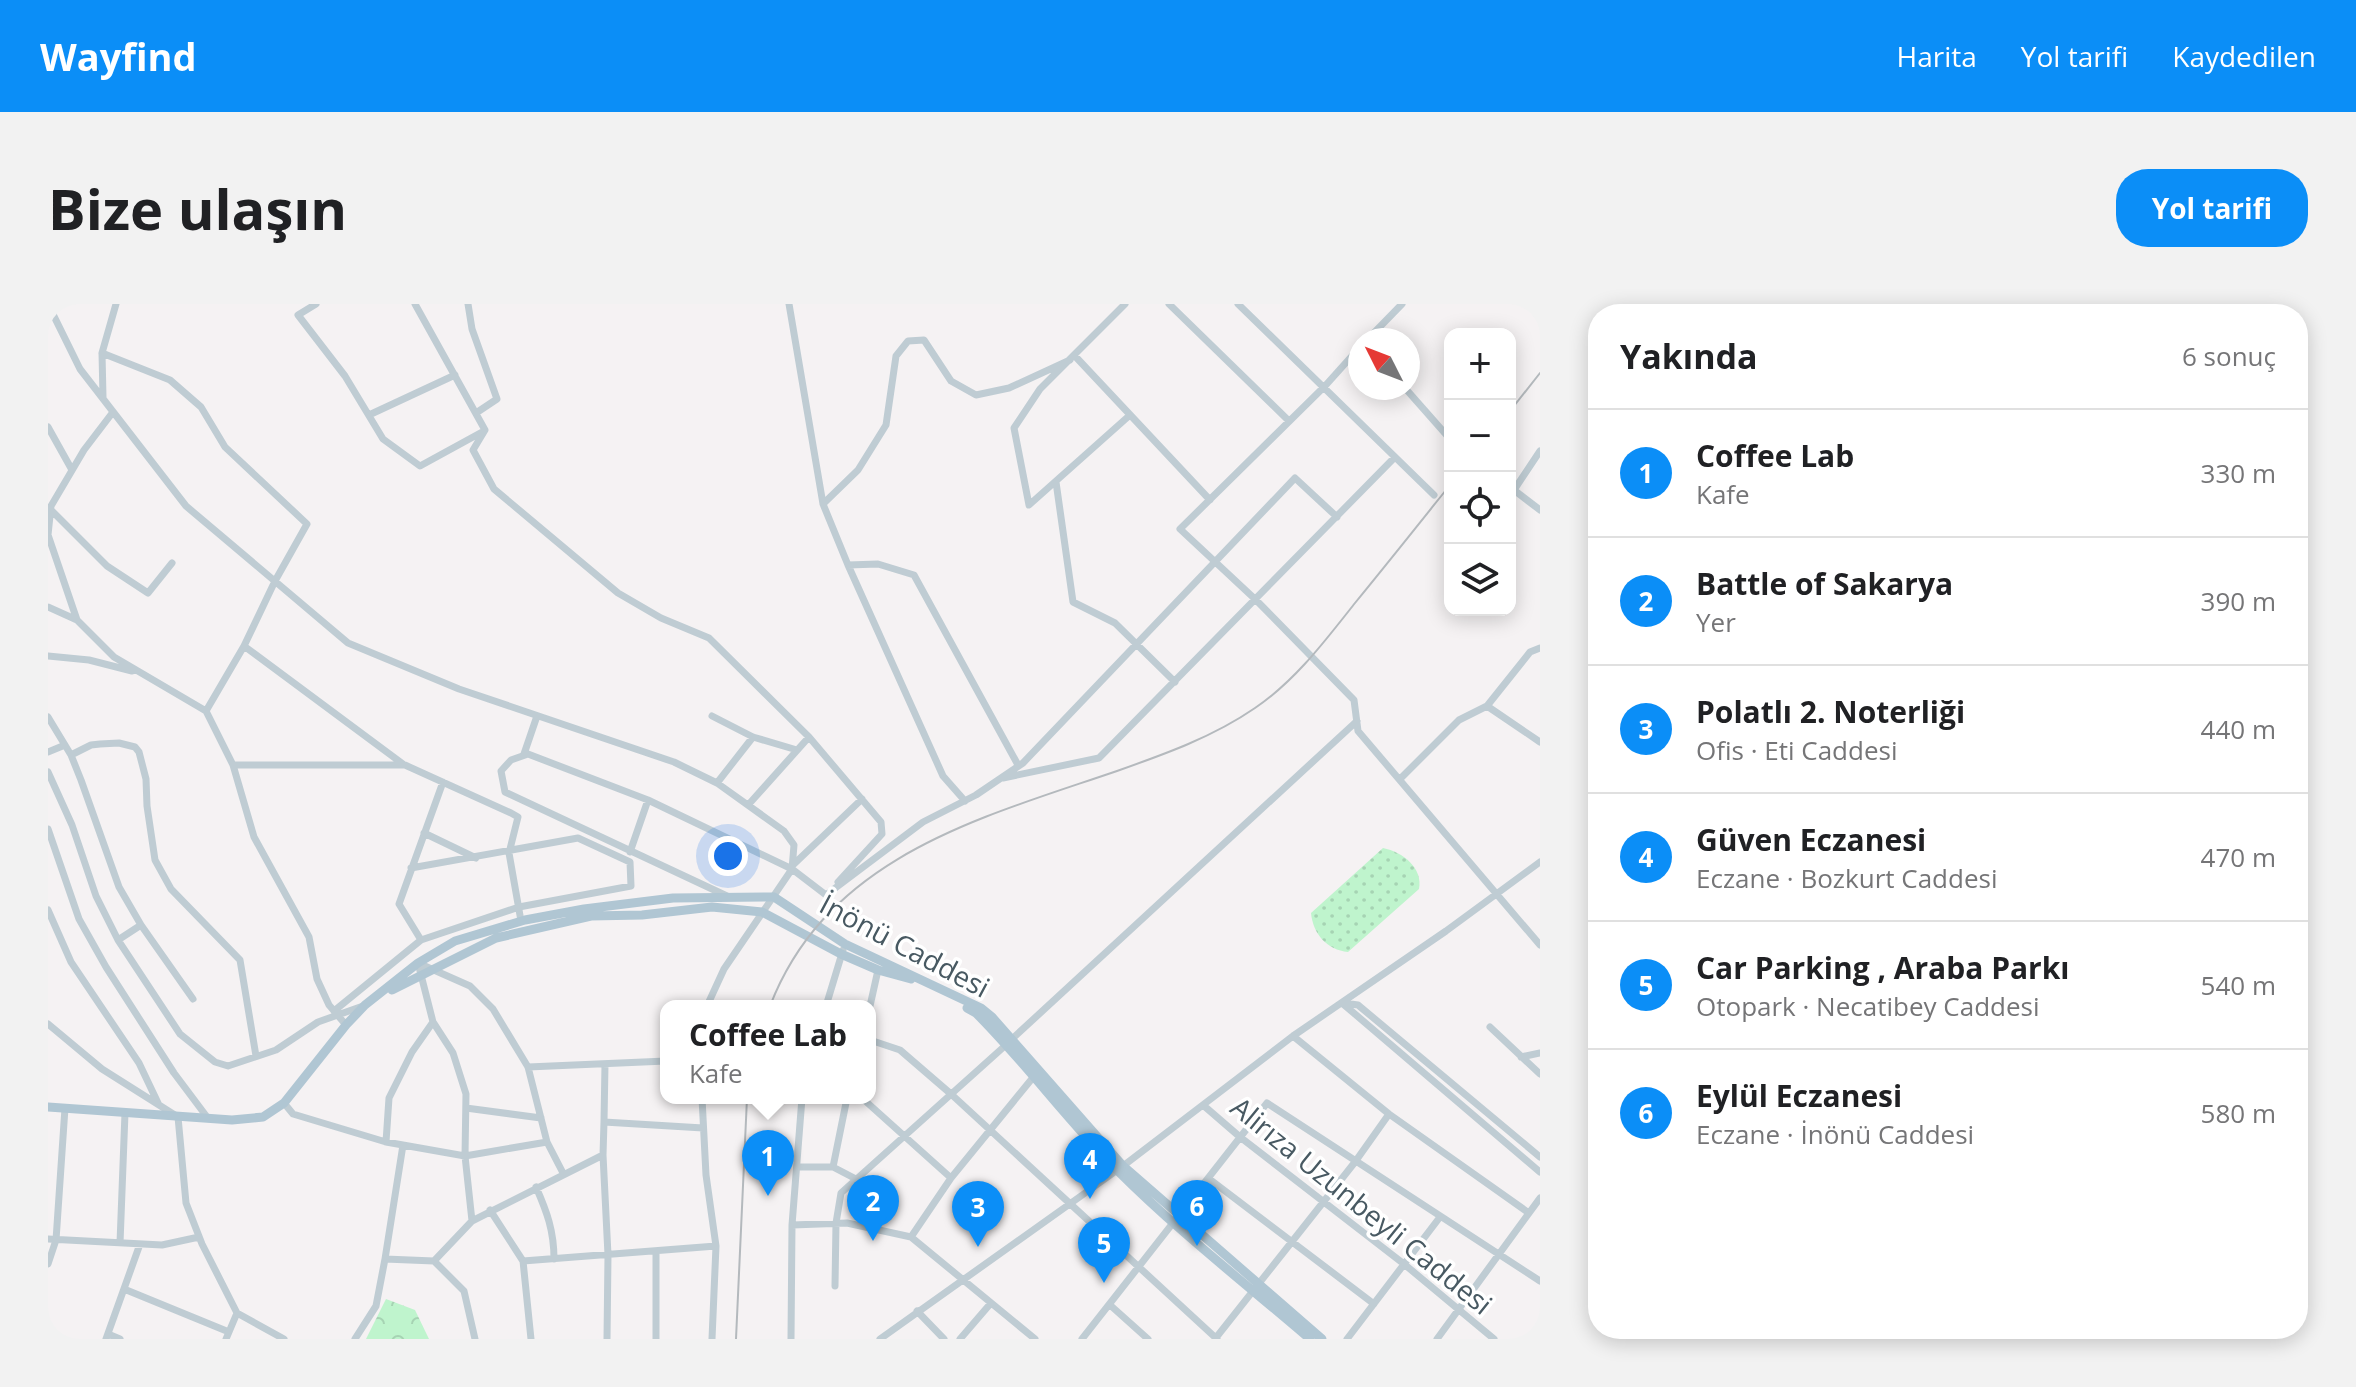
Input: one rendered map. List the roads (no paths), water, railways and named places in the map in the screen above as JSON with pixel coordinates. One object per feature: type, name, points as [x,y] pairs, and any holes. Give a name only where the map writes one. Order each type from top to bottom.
[{"type":"main road","name":"İnönü Caddesi","points":[[48,1107],[232,1120],[263,1117],[284,1103],[365,1005],[418,963],[455,941],[521,921],[619,904],[673,898],[774,897],[843,949],[878,970],[915,981],[976,1013],[1009,1042],[1119,1168]]},
{"type":"main road","name":"İnönü Caddesi","points":[[365,1005],[419,974],[496,938],[591,916],[642,915],[712,907],[762,912],[981,1008],[1035,1075],[1119,1168],[1255,1287],[1322,1339]]},
{"type":"main road","name":"İnönü Caddesi","points":[[1255,1287],[1310,1339]]},
{"type":"street","points":[[48,304],[80,369],[186,506],[348,643],[459,689],[674,762],[717,783],[784,831],[794,845],[793,866]]},
{"type":"street","points":[[103,399],[102,353],[116,304]]},
{"type":"street","points":[[316,304],[298,315],[345,376],[383,439],[420,466],[485,430]]},
{"type":"street","points":[[415,304],[485,430]]},
{"type":"street","points":[[468,304],[472,329],[497,399],[476,413]]},
{"type":"street","points":[[789,304],[823,504],[943,776],[965,801]]},
{"type":"street","points":[[1125,304],[1040,389],[1014,428],[1029,505],[1130,415]]},
{"type":"street","points":[[1169,304],[1289,421]]},
{"type":"street","points":[[1238,304],[1434,495]]},
{"type":"street","points":[[1379,328],[1402,304]]},
{"type":"street","points":[[823,504],[858,470],[886,425],[896,356],[908,341],[924,340],[951,381],[976,395],[1009,388],[1072,358]]},
{"type":"street","points":[[102,353],[170,380],[201,407],[225,447],[307,524],[244,646],[206,711]]},
{"type":"street","points":[[1072,358],[1210,500]]},
{"type":"street","points":[[1348,360],[1180,529],[1256,600],[1354,700],[1358,731],[1540,945]]},
{"type":"street","points":[[369,415],[455,375]]},
{"type":"street","points":[[1416,400],[1444,432]]},
{"type":"street","points":[[77,620],[48,535],[49,509],[84,450],[113,412]]},
{"type":"street","points":[[48,427],[72,470]]},
{"type":"street","points":[[485,430],[473,450],[494,489],[618,593],[661,618],[709,638],[809,737],[881,822],[882,834],[826,895]]},
{"type":"street","points":[[1516,484],[1540,451]]},
{"type":"street","points":[[1001,779],[1099,758],[1395,457]]},
{"type":"street","points":[[826,895],[923,822],[965,801],[1023,763],[1295,478],[1337,517]]},
{"type":"street","points":[[1056,482],[1073,602],[1115,623],[1175,682]]},
{"type":"street","points":[[1516,492],[1540,510]]},
{"type":"street","points":[[49,509],[107,566],[148,593],[172,563]]},
{"type":"street","points":[[848,565],[878,564],[914,575],[1018,765]]},
{"type":"street","points":[[48,607],[77,620],[114,657],[206,711],[233,765],[254,837],[309,937],[317,979],[346,1025]]},
{"type":"street","points":[[244,646],[405,765],[518,817],[509,853],[521,921]]},
{"type":"street","points":[[1400,779],[1459,720],[1487,706],[1530,652],[1540,648]]},
{"type":"street","points":[[48,656],[89,660],[140,673]]},
{"type":"street","points":[[1487,706],[1540,742]]},
{"type":"street","points":[[524,754],[537,716]]},
{"type":"street","points":[[712,716],[753,737],[797,750]]},
{"type":"street","points":[[48,717],[71,755],[100,827],[119,887],[141,925],[193,999]]},
{"type":"street","points":[[835,1286],[836,1223],[841,1193],[1357,721]]},
{"type":"street","points":[[717,783],[753,737]]},
{"type":"street","points":[[749,804],[809,737]]},
{"type":"street","points":[[71,755],[100,744],[119,743],[135,747],[139,752],[146,779],[155,860],[171,889],[240,960],[256,1056]]},
{"type":"street","points":[[48,752],[65,745]]},
{"type":"street","points":[[498,807],[505,792],[501,771],[511,760],[524,754],[648,800],[793,866],[826,895]]},
{"type":"street","points":[[233,765],[405,765]]},
{"type":"street","points":[[48,772],[72,825],[96,896],[118,940],[180,1034],[215,1062],[228,1066],[276,1050],[318,1022],[365,1005]]},
{"type":"street","points":[[421,940],[399,904],[443,782]]},
{"type":"street","points":[[505,792],[732,898]]},
{"type":"street","points":[[710,1000],[724,969],[793,866],[862,799]]},
{"type":"street","points":[[630,852],[648,800]]},
{"type":"street","points":[[48,829],[79,919],[165,1060],[207,1117]]},
{"type":"street","points":[[424,833],[476,858]]},
{"type":"street","points":[[336,1013],[421,940],[519,907],[631,886],[630,862],[578,838],[509,853],[411,868]]},
{"type":"street","points":[[880,1339],[1119,1168],[1293,1036],[1540,862]]},
{"type":"street","points":[[48,910],[71,962],[139,1063],[159,1105]]},
{"type":"street","points":[[118,940],[141,925]]},
{"type":"street","points":[[828,1000],[843,949]]},
{"type":"street","points":[[472,1221],[465,1156],[466,1094],[453,1053],[433,1022],[418,963],[470,986],[493,1009],[528,1067],[547,1142],[563,1173]]},
{"type":"street","points":[[871,1000],[878,970]]},
{"type":"street","points":[[1342,1003],[1358,1005],[1540,1157]]},
{"type":"street","points":[[1342,1003],[1540,1172]]},
{"type":"street","points":[[386,1142],[389,1098],[412,1052],[433,1022]]},
{"type":"street","points":[[48,1024],[102,1069],[178,1117],[186,1203],[199,1237],[237,1313],[284,1339]]},
{"type":"street","points":[[1490,1027],[1540,1074]]},
{"type":"street","points":[[1293,1036],[1389,1114],[1529,1213]]},
{"type":"street","points":[[876,1042],[900,1050],[951,1094],[1216,1339],[1389,1114]]},
{"type":"street","points":[[1521,1057],[1540,1053]]},
{"type":"street","points":[[528,1067],[660,1061]]},
{"type":"street","points":[[605,1064],[603,1155],[608,1255],[607,1339]]},
{"type":"street","points":[[911,1237],[951,1178],[1035,1075]]},
{"type":"street","points":[[284,1103],[293,1114],[386,1142],[465,1156],[547,1142]]},
{"type":"street","points":[[1082,1339],[1267,1103],[1540,1281]]},
{"type":"street","points":[[702,1104],[706,1175],[716,1246],[712,1339]]},
{"type":"street","points":[[791,1339],[792,1225],[802,1104]]},
{"type":"street","points":[[833,1167],[846,1104]]},
{"type":"street","points":[[869,1104],[951,1178]]},
{"type":"street","name":"Alirıza Uzunbeyli Caddesi","points":[[1203,1105],[1494,1339]]},
{"type":"street","points":[[48,1264],[65,1108]]},
{"type":"street","points":[[466,1108],[541,1118]]},
{"type":"street","points":[[120,1243],[125,1113]]},
{"type":"street","points":[[604,1122],[703,1128]]},
{"type":"street","points":[[355,1339],[376,1306],[403,1145]]},
{"type":"street","points":[[434,1261],[472,1221],[603,1155]]},
{"type":"street","points":[[797,1167],[833,1167],[856,1179]]},
{"type":"street","points":[[1208,1178],[1374,1304]]},
{"type":"street","points":[[536,1187],[551,1221],[554,1259]]},
{"type":"street","points":[[1437,1339],[1540,1198]]},
{"type":"street","points":[[490,1210],[523,1261],[531,1339]]},
{"type":"street","points":[[1347,1339],[1440,1217]]},
{"type":"street","points":[[792,1225],[847,1223],[911,1237],[1035,1339]]},
{"type":"street","points":[[52,1240],[162,1245],[199,1237]]},
{"type":"street","points":[[120,1339],[107,1336],[140,1244]]},
{"type":"street","points":[[523,1261],[716,1246]]},
{"type":"street","points":[[656,1251],[656,1339]]},
{"type":"street","points":[[385,1259],[434,1261],[464,1291],[475,1339]]},
{"type":"street","points":[[124,1289],[228,1335],[237,1313]]},
{"type":"street","points":[[960,1339],[991,1303]]},
{"type":"street","points":[[1110,1305],[1148,1339]]},
{"type":"street","points":[[917,1311],[944,1339]]},
{"type":"railway","points":[[1516,403],[1540,373]]},
{"type":"railway","points":[[773,1000],[796,955],[829,913],[869,878],[914,850],[962,826],[1013,806],[1188,744],[1222,728],[1270,697],[1321,646],[1444,492]]},
{"type":"railway","points":[[736,1339],[747,1104]]},
{"type":"place","name":"Coffee Lab","points":[[768,1196]]},
{"type":"place","name":"Güven Eczanesi","points":[[1090,1199]]},
{"type":"place","name":"Battle of Sakarya","points":[[873,1241]]},
{"type":"place","name":"Eylül Eczanesi","points":[[1197,1246]]},
{"type":"place","name":"Polatlı 2. Noterliği","points":[[978,1247]]},
{"type":"place","name":"Car Parking , Araba Parkı","points":[[1104,1283]]}]
